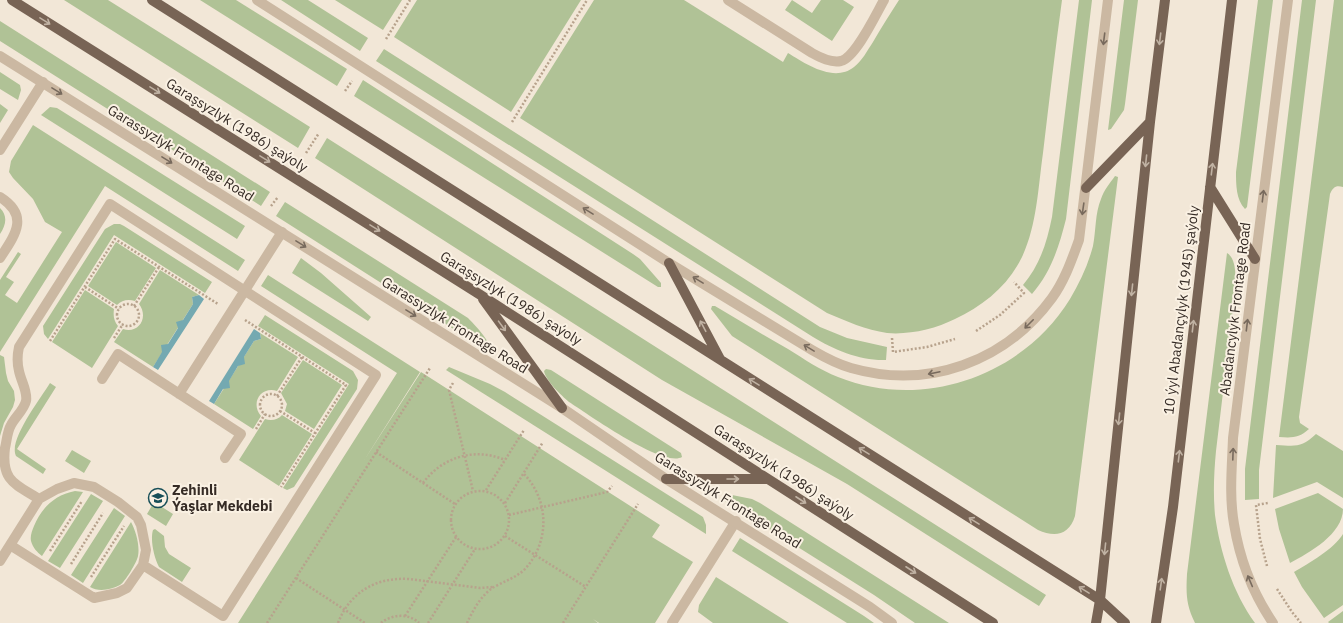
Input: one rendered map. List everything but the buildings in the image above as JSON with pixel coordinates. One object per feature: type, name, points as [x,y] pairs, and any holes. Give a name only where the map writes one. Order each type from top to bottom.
[{"type":"main road","name":"Garaşsyzlyk (1986) şaýoly","points":[[12,0],[479,294],[993,623]]},
{"type":"main road","points":[[152,0],[1100,600],[1125,623]]},
{"type":"main road","points":[[1096,623],[1100,600],[1150,122],[1165,0]]},
{"type":"main road","name":"10 ýyl Abadançylyk (1945) şaýoly","points":[[1156,623],[1173,507],[1232,0]]},
{"type":"main road","points":[[1086,188],[1150,122]]},
{"type":"main road","points":[[1210,187],[1255,259]]},
{"type":"main road","points":[[669,263],[721,361]]},
{"type":"main road","points":[[479,294],[562,408]]},
{"type":"main road","points":[[666,478],[768,479]]},
{"type":"street","points":[[257,0],[669,263],[812,350],[835,362],[851,368],[879,374],[927,375],[950,370],[971,363],[998,349],[1019,334],[1039,314],[1053,296],[1067,272],[1079,240],[1108,0]]},
{"type":"street","points":[[728,0],[812,53],[822,58],[836,61],[843,60],[850,56],[857,47],[884,0]]},
{"type":"street","name":"Abadancylyk Frontage Road","points":[[1270,619],[1256,595],[1245,570],[1234,523],[1232,486],[1233,438],[1288,0]]},
{"type":"street","name":"Garassyzlyk Frontage Road","points":[[0,56],[562,408],[666,478],[870,607],[892,623]]},
{"type":"street","points":[[0,150],[43,82]]},
{"type":"street","points":[[0,197],[14,208],[17,217],[17,227],[14,236],[0,258]]},
{"type":"street","points":[[39,499],[14,483],[9,478],[5,469],[4,458],[8,432],[26,401],[26,396],[19,373],[17,356],[19,347],[110,204],[376,375],[220,620],[143,565]]},
{"type":"street","points":[[179,394],[282,232]]},
{"type":"street","points":[[102,378],[118,354],[241,434],[225,458]]},
{"type":"street","points":[[0,561],[10,545],[39,499],[46,494],[74,483],[91,486],[112,498],[132,513],[141,525],[146,550],[143,565],[131,584],[123,591],[98,598],[91,597],[10,545]]},
{"type":"street","points":[[672,623],[736,522]]},
{"type":"path","points":[[386,39],[410,0]]},
{"type":"path","points":[[512,122],[587,0]]},
{"type":"path","points":[[346,91],[356,75]]},
{"type":"path","points":[[306,153],[319,133]]},
{"type":"path","points":[[269,211],[278,197]]},
{"type":"path","points":[[134,306],[159,267]]},
{"type":"path","points":[[976,331],[1000,315],[1024,293],[1014,282]]},
{"type":"path","points":[[85,287],[119,309]]},
{"type":"path","points":[[128,304],[134,306],[138,311],[139,318],[135,323],[129,326],[123,324],[118,319],[119,309],[128,304]]},
{"type":"path","points":[[892,338],[894,352],[928,347],[955,339]]},
{"type":"path","points":[[277,396],[302,357]]},
{"type":"path","points":[[267,623],[430,368]]},
{"type":"path","points":[[454,383],[449,390],[473,491]]},
{"type":"path","points":[[270,394],[277,396],[281,401],[280,410],[275,415],[269,415],[263,411],[260,405],[264,396],[270,394]]},
{"type":"path","points":[[280,410],[315,433]]},
{"type":"path","points":[[486,490],[524,430]]},
{"type":"path","points":[[505,503],[543,442]]},
{"type":"path","points":[[376,452],[455,504]]},
{"type":"path","points":[[423,483],[432,472],[442,465],[452,459],[465,455],[486,455],[505,460]]},
{"type":"path","points":[[338,623],[344,610],[355,596],[375,584],[386,580],[397,578],[480,588],[494,587],[518,574],[535,555],[541,542],[544,530],[543,507],[539,496],[534,486],[523,473]]},
{"type":"path","points":[[41,565],[91,486]]},
{"type":"path","points":[[509,515],[607,492],[612,486]]},
{"type":"path","points":[[486,490],[496,494],[505,503],[509,515],[510,525],[505,536],[497,544],[487,549],[475,549],[464,545],[456,537],[451,526],[451,515],[455,504],[464,495],[473,491],[486,490]]},
{"type":"path","points":[[62,578],[112,498]]},
{"type":"path","points":[[1267,566],[1260,539],[1256,505],[1268,503]]},
{"type":"path","points":[[563,623],[638,504]]},
{"type":"path","points":[[82,591],[132,513]]},
{"type":"path","points":[[505,536],[586,587]]},
{"type":"path","points":[[405,616],[456,537]]},
{"type":"path","points":[[428,623],[475,549]]},
{"type":"path","points":[[296,578],[365,623]]},
{"type":"path","points":[[467,623],[477,604],[494,587]]},
{"type":"path","points":[[1277,589],[1292,612],[1302,623]]},
{"type":"path","points":[[382,623],[394,616],[405,616],[416,620],[419,623]]},
{"type":"green space","points":[[64,0],[108,0],[310,127],[298,148]]},
{"type":"green space","points":[[200,0],[236,0],[347,69],[337,86]]},
{"type":"green space","points":[[281,0],[308,0],[368,38],[360,51]]},
{"type":"green space","points":[[335,0],[402,0],[383,30]]},
{"type":"green space","points":[[417,0],[581,0],[511,112],[394,37]]},
{"type":"green space","points":[[594,0],[684,0],[783,62],[788,53],[820,70],[829,73],[838,73],[854,67],[860,62],[899,0],[1062,0],[1034,219],[1027,245],[1022,257],[1010,277],[985,301],[965,314],[947,323],[904,333],[887,333],[871,330],[827,313],[520,118]]},
{"type":"green space","points":[[792,0],[812,13],[821,0],[843,0],[854,7],[832,41],[785,10]]},
{"type":"green space","points":[[1079,0],[1092,0],[1066,219],[1054,259],[1039,286],[1032,294],[1023,285],[1034,269],[1042,253],[1052,217]]},
{"type":"green space","points":[[1124,0],[1138,0],[1124,110],[1111,129],[1108,130]]},
{"type":"green space","points":[[1258,0],[1273,0],[1247,207],[1245,209],[1238,197],[1236,172]]},
{"type":"green space","points":[[1302,0],[1316,0],[1259,470],[1259,499],[1245,500],[1245,469]]},
{"type":"green space","points":[[1334,0],[1343,0],[1343,187],[1335,187],[1330,194],[1299,417],[1300,423],[1309,429],[1295,437],[1279,437]]},
{"type":"green space","points":[[0,21],[270,192],[261,206],[0,41]]},
{"type":"green space","points":[[384,49],[820,327],[847,338],[887,347],[886,360],[857,357],[813,337],[376,61]]},
{"type":"green space","points":[[0,72],[20,85],[21,90],[18,100],[0,89]]},
{"type":"green space","points":[[363,80],[633,254],[640,259],[661,283],[661,287],[658,287],[354,96]]},
{"type":"green space","points":[[0,104],[8,110],[0,123]]},
{"type":"green space","points":[[50,107],[57,108],[245,226],[237,239],[41,115]]},
{"type":"green space","points":[[33,125],[245,260],[238,271],[105,186],[0,352],[0,280],[18,252],[21,254],[6,277],[14,282],[5,295],[17,303],[62,232],[45,222],[33,199],[9,172],[11,161]]},
{"type":"green space","points":[[327,138],[1046,595],[1039,606],[847,484],[662,380],[315,158]]},
{"type":"green space","points":[[1115,176],[1118,177],[1075,516],[1069,528],[1060,533],[1050,534],[1038,530],[732,336],[711,309],[712,306],[715,306],[825,371],[838,377],[870,387],[903,390],[936,388],[968,380],[998,366],[1026,348],[1050,326],[1070,299],[1091,253],[1101,199],[1105,190]]},
{"type":"green space","points":[[285,202],[468,318],[485,338],[491,350],[488,351],[276,216]]},
{"type":"green space","points":[[0,208],[3,211],[5,221],[4,227],[0,234]]},
{"type":"green space","points":[[114,224],[124,226],[212,282],[205,293],[114,235],[48,339],[44,334],[43,326],[105,229]]},
{"type":"green space","points":[[116,242],[156,268],[135,301],[125,300],[117,305],[88,286]]},
{"type":"green space","points":[[1227,253],[1231,256],[1235,268],[1235,281],[1216,451],[1214,507],[1217,529],[1224,558],[1240,599],[1255,623],[1195,623],[1187,599],[1187,574]]},
{"type":"green space","points":[[301,258],[321,273],[371,317],[368,321],[292,273]]},
{"type":"green space","points":[[160,270],[199,295],[192,297],[193,304],[153,367],[114,342],[123,329],[134,329],[141,323],[143,314],[139,304]]},
{"type":"green space","points":[[268,275],[420,372],[363,462],[421,372],[660,525],[652,537],[693,562],[655,623],[599,623],[593,619],[598,623],[238,623],[397,373],[261,286]]},
{"type":"green space","points":[[85,290],[114,309],[114,318],[118,326],[92,368],[52,342]]},
{"type":"green space","points":[[265,315],[353,371],[358,380],[357,389],[294,487],[287,490],[283,488],[349,384],[258,326]]},
{"type":"green space","points":[[260,333],[298,357],[277,391],[266,391],[259,397],[257,406],[261,416],[253,429],[214,404],[254,341],[261,339]]},
{"type":"green space","points":[[0,355],[4,357],[8,381],[14,391],[15,400],[13,407],[4,423],[0,436]]},
{"type":"green space","points":[[303,360],[342,385],[314,429],[285,411],[287,404],[281,393]]},
{"type":"green space","points":[[449,367],[505,392],[703,517],[706,525],[706,534],[446,370]]},
{"type":"green space","points":[[546,369],[551,370],[681,453],[682,457],[672,458],[659,455],[643,448],[592,417],[569,402],[558,392],[545,375],[544,371]]},
{"type":"green space","points":[[50,383],[56,387],[17,449],[46,469],[43,474],[16,456],[15,449],[21,430],[33,408]]},
{"type":"green space","points":[[282,415],[312,434],[279,486],[239,460],[265,419],[274,420]]},
{"type":"green space","points":[[1316,434],[1343,451],[1343,498],[1317,482],[1273,498],[1276,445],[1289,446],[1302,444]]},
{"type":"green space","points":[[72,450],[91,461],[84,473],[65,461]]},
{"type":"green space","points":[[75,491],[83,492],[42,556],[35,550],[31,541],[32,532],[37,519],[45,508],[55,499],[61,495]]},
{"type":"green space","points":[[1318,493],[1343,509],[1342,518],[1337,527],[1324,542],[1290,563],[1279,529],[1275,509]]},
{"type":"green space","points":[[91,494],[103,501],[60,568],[48,561]]},
{"type":"green space","points":[[727,494],[752,499],[760,503],[949,623],[915,623],[874,595],[723,500],[723,495]]},
{"type":"green space","points":[[154,502],[173,514],[166,526],[147,514]]},
{"type":"green space","points":[[114,508],[125,516],[83,583],[71,575]]},
{"type":"green space","points":[[131,522],[137,539],[138,552],[137,559],[130,572],[125,580],[116,587],[101,590],[93,589],[90,587]]},
{"type":"green space","points":[[155,529],[164,536],[165,547],[169,554],[191,568],[182,582],[159,567],[152,543],[152,534],[153,530]]},
{"type":"green space","points":[[1343,534],[1343,605],[1324,618],[1302,587],[1294,572],[1314,560],[1334,545]]},
{"type":"green space","points":[[740,538],[874,623],[847,623],[732,551]]},
{"type":"green space","points":[[716,577],[789,623],[713,623],[698,612],[699,605]]},
{"type":"green space","points":[[1343,611],[1343,623],[1328,622]]},
{"type":"water","points":[[199,295],[204,299],[158,370],[153,367],[162,352],[161,345],[168,344],[178,328],[176,322],[183,320],[193,304],[192,297]]},
{"type":"water","points":[[254,329],[260,333],[261,339],[254,341],[244,357],[245,364],[238,366],[229,381],[230,388],[223,389],[214,404],[209,401]]},
{"type":"place","name":"Zehinli Ýaşlar Mekdebi","points":[[158,498]]}]
